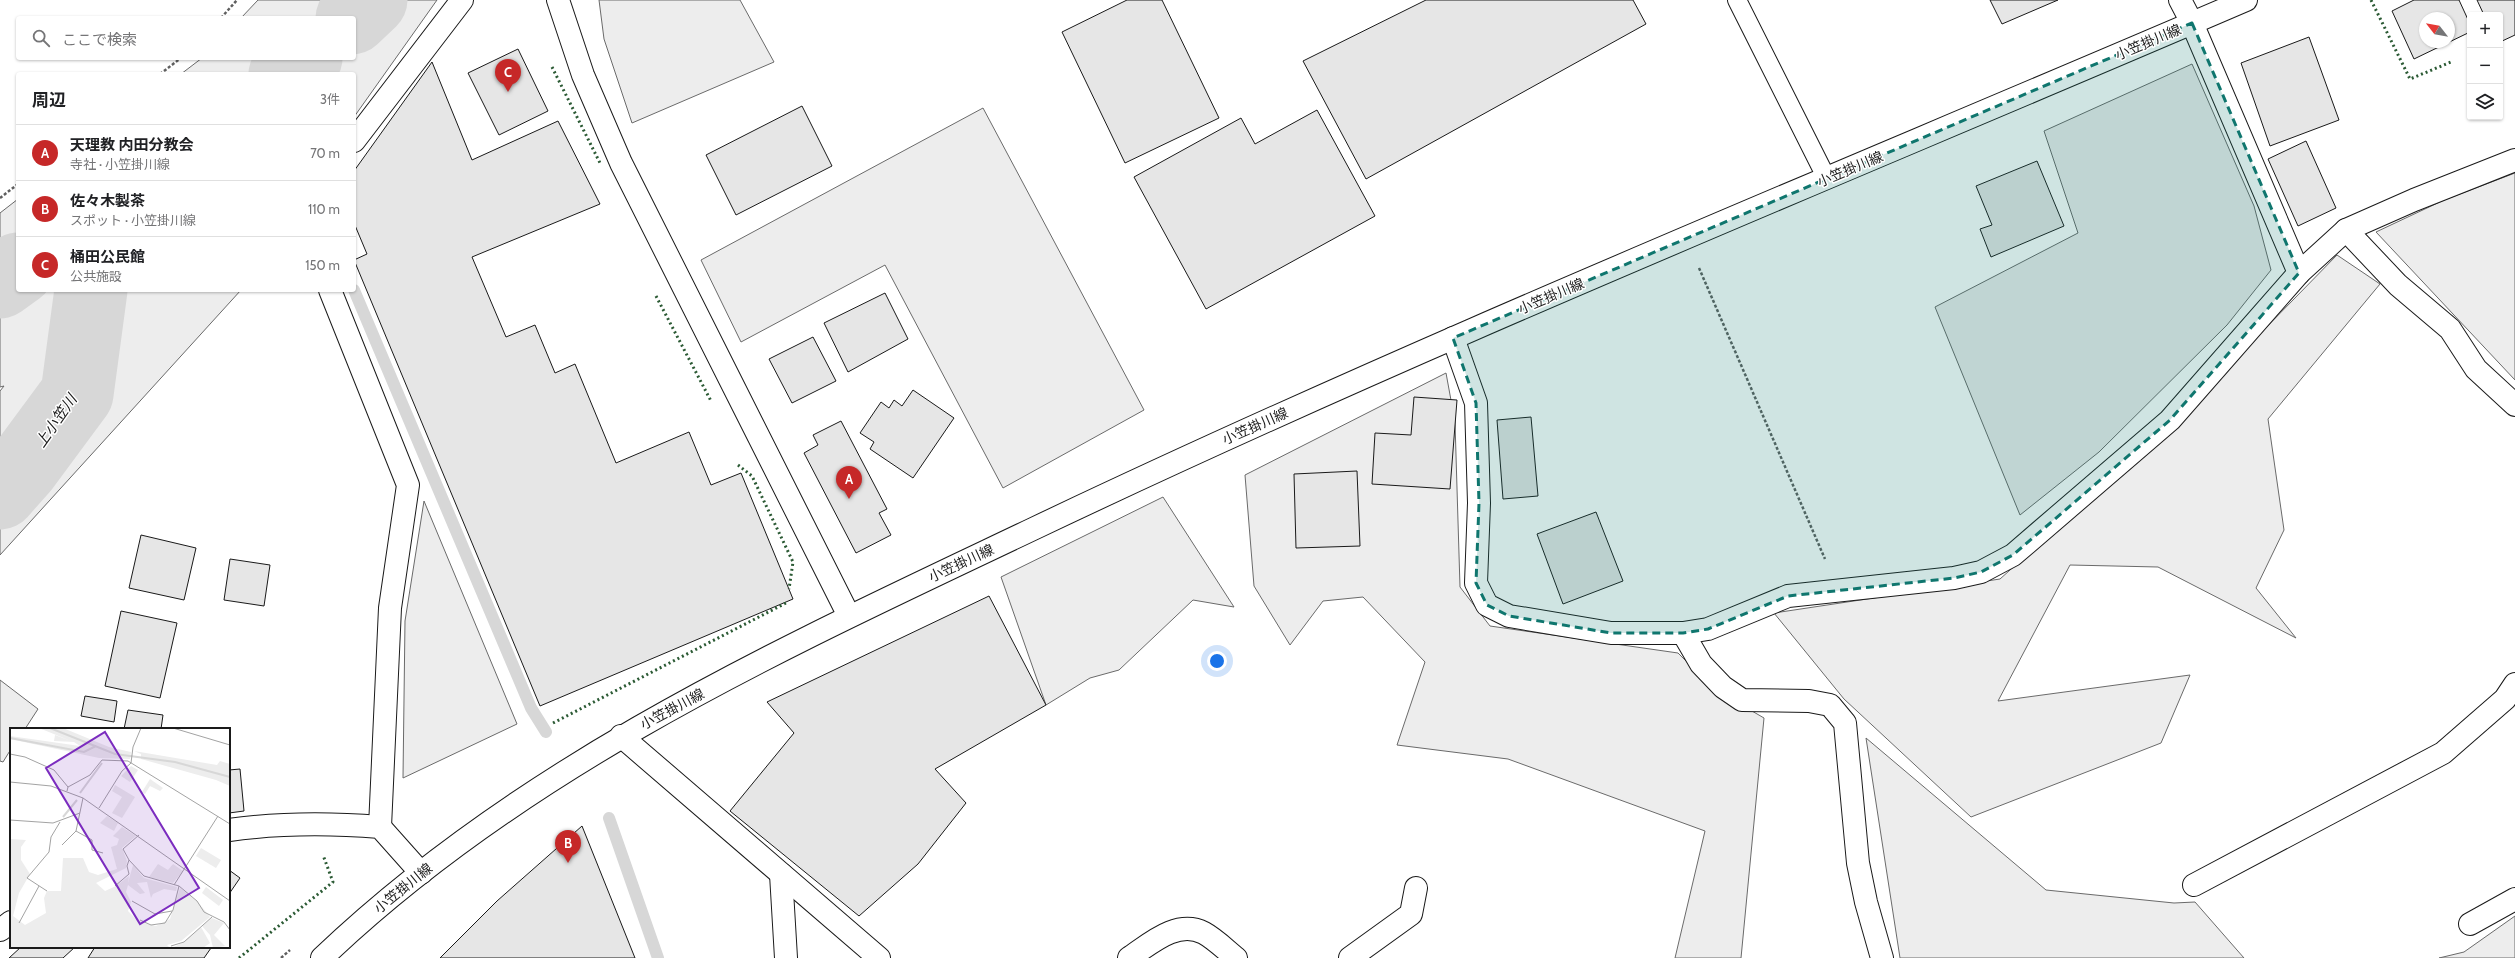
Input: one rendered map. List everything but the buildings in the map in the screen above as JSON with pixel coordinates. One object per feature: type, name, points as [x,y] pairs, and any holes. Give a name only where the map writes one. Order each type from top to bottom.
[{"type":"street","points":[[356,138],[462,0]]},
{"type":"street","points":[[558,0],[583,75],[621,163],[849,616]]},
{"type":"street","points":[[2180,0],[2192,23],[2299,273]]},
{"type":"street","name":"小笠掛川線","points":[[322,958],[420,873],[511,805],[621,736],[849,616],[1131,482],[1454,338],[2246,0]]},
{"type":"street","points":[[1454,338],[1476,403],[1479,503],[1476,583],[1487,605],[1510,616],[1611,633],[1683,632],[1708,629],[1788,596],[1954,578],[1980,572],[2013,555],[2170,420],[2299,273],[2346,230],[2414,200],[2515,160]]},
{"type":"street","points":[[2346,230],[2398,285],[2450,329],[2476,369],[2515,405]]},
{"type":"street","points":[[331,292],[408,485],[390,608],[380,827],[420,873]]},
{"type":"street","points":[[1683,632],[1701,664],[1724,687],[1742,700],[1809,701],[1830,705],[1845,723],[1858,863],[1866,902],[1882,958]]},
{"type":"street","points":[[2194,885],[2443,752],[2505,699],[2515,684]]},
{"type":"street","points":[[621,736],[879,958]]},
{"type":"street","points":[[230,830],[271,824],[348,824],[380,827]]},
{"type":"street","points":[[781,874],[786,958]]},
{"type":"street","points":[[1350,958],[1411,914],[1416,888]]},
{"type":"street","points":[[2470,924],[2515,899]]},
{"type":"street","points":[[0,930],[10,923]]},
{"type":"street","points":[[1129,958],[1161,936],[1181,929],[1204,933],[1236,958]]},
{"type":"lane","points":[[1737,0],[1827,179]]},
{"type":"path","points":[[223,16],[237,0]]},
{"type":"path","points":[[163,72],[178,60]]},
{"type":"path","points":[[0,198],[16,186]]},
{"type":"path","points":[[1686,238],[1839,590]]},
{"type":"highlighted area","points":[[2192,23],[2299,273],[2170,420],[2013,555],[1981,572],[1954,578],[1788,596],[1708,629],[1683,633],[1611,633],[1509,616],[1487,605],[1476,583],[1479,503],[1476,403],[1453,338]]},
{"type":"shaded area","points":[[258,0],[437,0],[356,114],[356,72],[184,72],[199,60],[356,60],[356,16],[243,16]]},
{"type":"shaded area","points":[[599,0],[740,0],[774,62],[632,123],[604,39]]},
{"type":"shaded area","points":[[2192,64],[2254,206],[2271,270],[2227,325],[2099,452],[2020,515],[1935,307],[2078,233],[2044,131]]},
{"type":"shaded area","points":[[983,108],[1144,410],[1003,488],[885,265],[741,342],[701,260]]},
{"type":"shaded area","points":[[2515,173],[2515,380],[2376,232],[2444,200]]},
{"type":"shaded area","points":[[16,201],[16,292],[239,292],[0,555],[0,391],[4,386],[0,387],[0,213]]},
{"type":"shaded area","points":[[2337,255],[2380,284],[2268,419],[2284,530],[2256,588],[2296,638],[2158,567],[2070,565],[1998,701],[2190,675],[2161,743],[1971,817],[1844,699],[1774,613],[2000,579],[2163,433]]},
{"type":"shaded area","points":[[1446,373],[1455,422],[1460,587],[1490,626],[1678,653],[1714,689],[1764,718],[1741,958],[1675,958],[1705,831],[1508,759],[1397,745],[1425,662],[1363,597],[1323,601],[1290,645],[1254,586],[1245,475]]},
{"type":"shaded area","points":[[1163,497],[1234,607],[1193,600],[1119,670],[1090,678],[1046,705],[1001,577]]},
{"type":"shaded area","points":[[424,501],[517,724],[403,778],[405,621]]},
{"type":"shaded area","points":[[0,680],[38,709],[26,728],[10,728],[10,751],[3,762],[0,761]]},
{"type":"shaded area","points":[[1866,738],[2046,890],[2174,903],[2195,902],[2244,958],[1900,958]]},
{"type":"shaded area","points":[[2515,916],[2515,958],[2439,958],[2464,952]]},
{"type":"waterway","name":"上小笠川","points":[[354,16],[371,0]]},
{"type":"waterway","name":"上小笠川","points":[[288,72],[303,60]]},
{"type":"waterway","points":[[315,72],[318,60]]},
{"type":"waterway","points":[[0,282],[16,270]]},
{"type":"waterway","name":"上小笠川","points":[[0,493],[23,467],[77,394],[91,292]]},
{"type":"waterway","points":[[355,292],[531,708],[546,732]]},
{"type":"waterway","points":[[609,818],[658,958]]},
{"type":"hedge","points":[[2371,0],[2410,79],[2451,62]]},
{"type":"hedge","points":[[552,67],[600,163]]},
{"type":"hedge","points":[[656,296],[711,401]]},
{"type":"hedge","points":[[738,465],[752,476],[793,562],[789,589]]},
{"type":"hedge","points":[[553,723],[786,603]]},
{"type":"hedge","points":[[239,958],[333,882],[323,855]]},
{"type":"place","name":"桶田公民館","points":[[508,92]]},
{"type":"place","name":"天理教 内田分教会","points":[[849,499]]},
{"type":"place","name":"佐々木製茶","points":[[568,863]]}]
